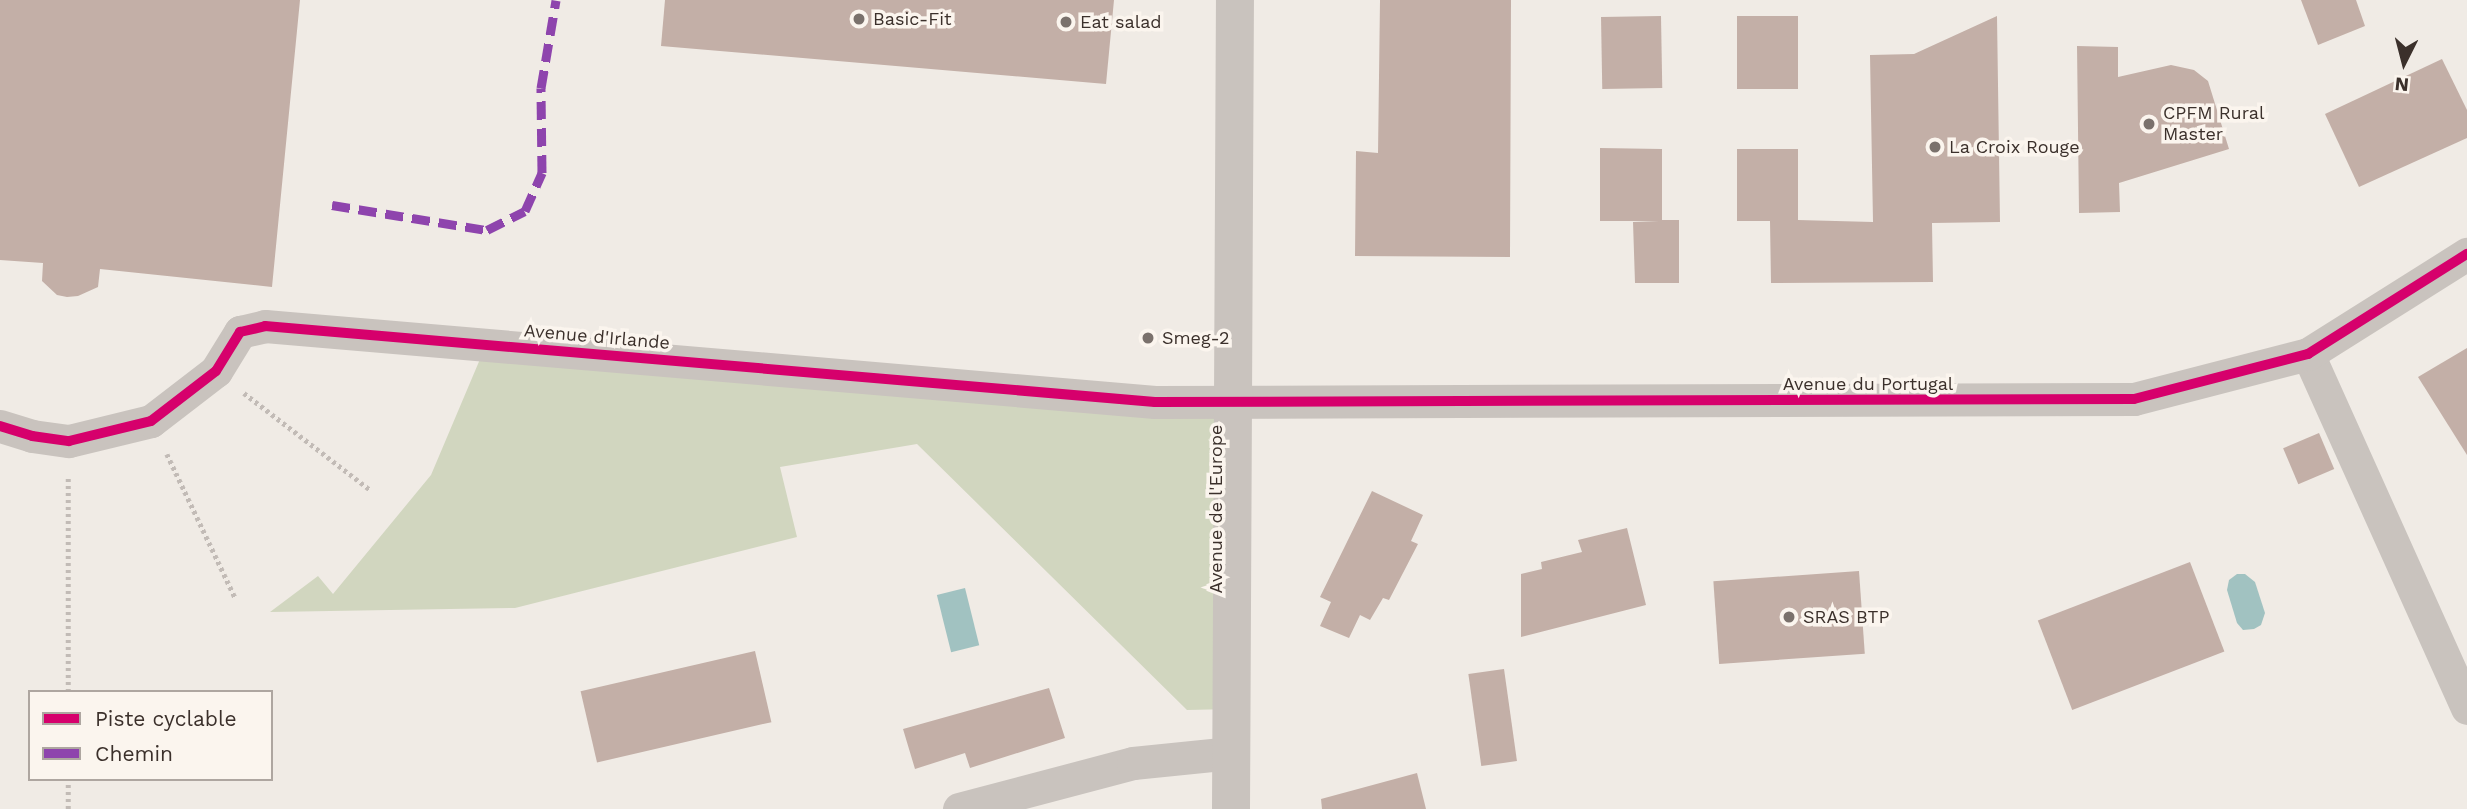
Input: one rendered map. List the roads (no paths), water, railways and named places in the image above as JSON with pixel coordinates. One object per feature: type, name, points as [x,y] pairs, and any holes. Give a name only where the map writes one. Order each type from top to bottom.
[{"type":"street","name":"Avenue de l'Europe","points":[[1231,809],[1235,0]]},
{"type":"street","name":"Avenue du Portugal","points":[[1234,404],[2134,398],[2308,354],[2467,254]]},
{"type":"street","name":"Avenue d'Irlande","points":[[0,426],[32,436],[69,441],[151,421],[216,371],[240,332],[265,326],[1155,402],[1234,404]]},
{"type":"street","points":[[2308,354],[2467,708]]},
{"type":"street","points":[[959,809],[1133,763],[1231,753]]},
{"type":"water","points":[[2237,574],[2245,574],[2255,582],[2265,613],[2261,625],[2254,629],[2243,630],[2237,623],[2227,590],[2229,580]]},
{"type":"water","points":[[965,588],[979,645],[951,652],[937,595]]},
{"type":"place","name":"Basic-Fit","points":[[859,19]]},
{"type":"place","name":"Eat salad","points":[[1066,22]]},
{"type":"place","name":"CPFM Rural Master","points":[[2149,124]]},
{"type":"place","name":"La Croix Rouge","points":[[1935,147]]},
{"type":"place","name":"Smeg-2","points":[[1148,338]]},
{"type":"place","name":"SRAS BTP","points":[[1789,617]]}]
